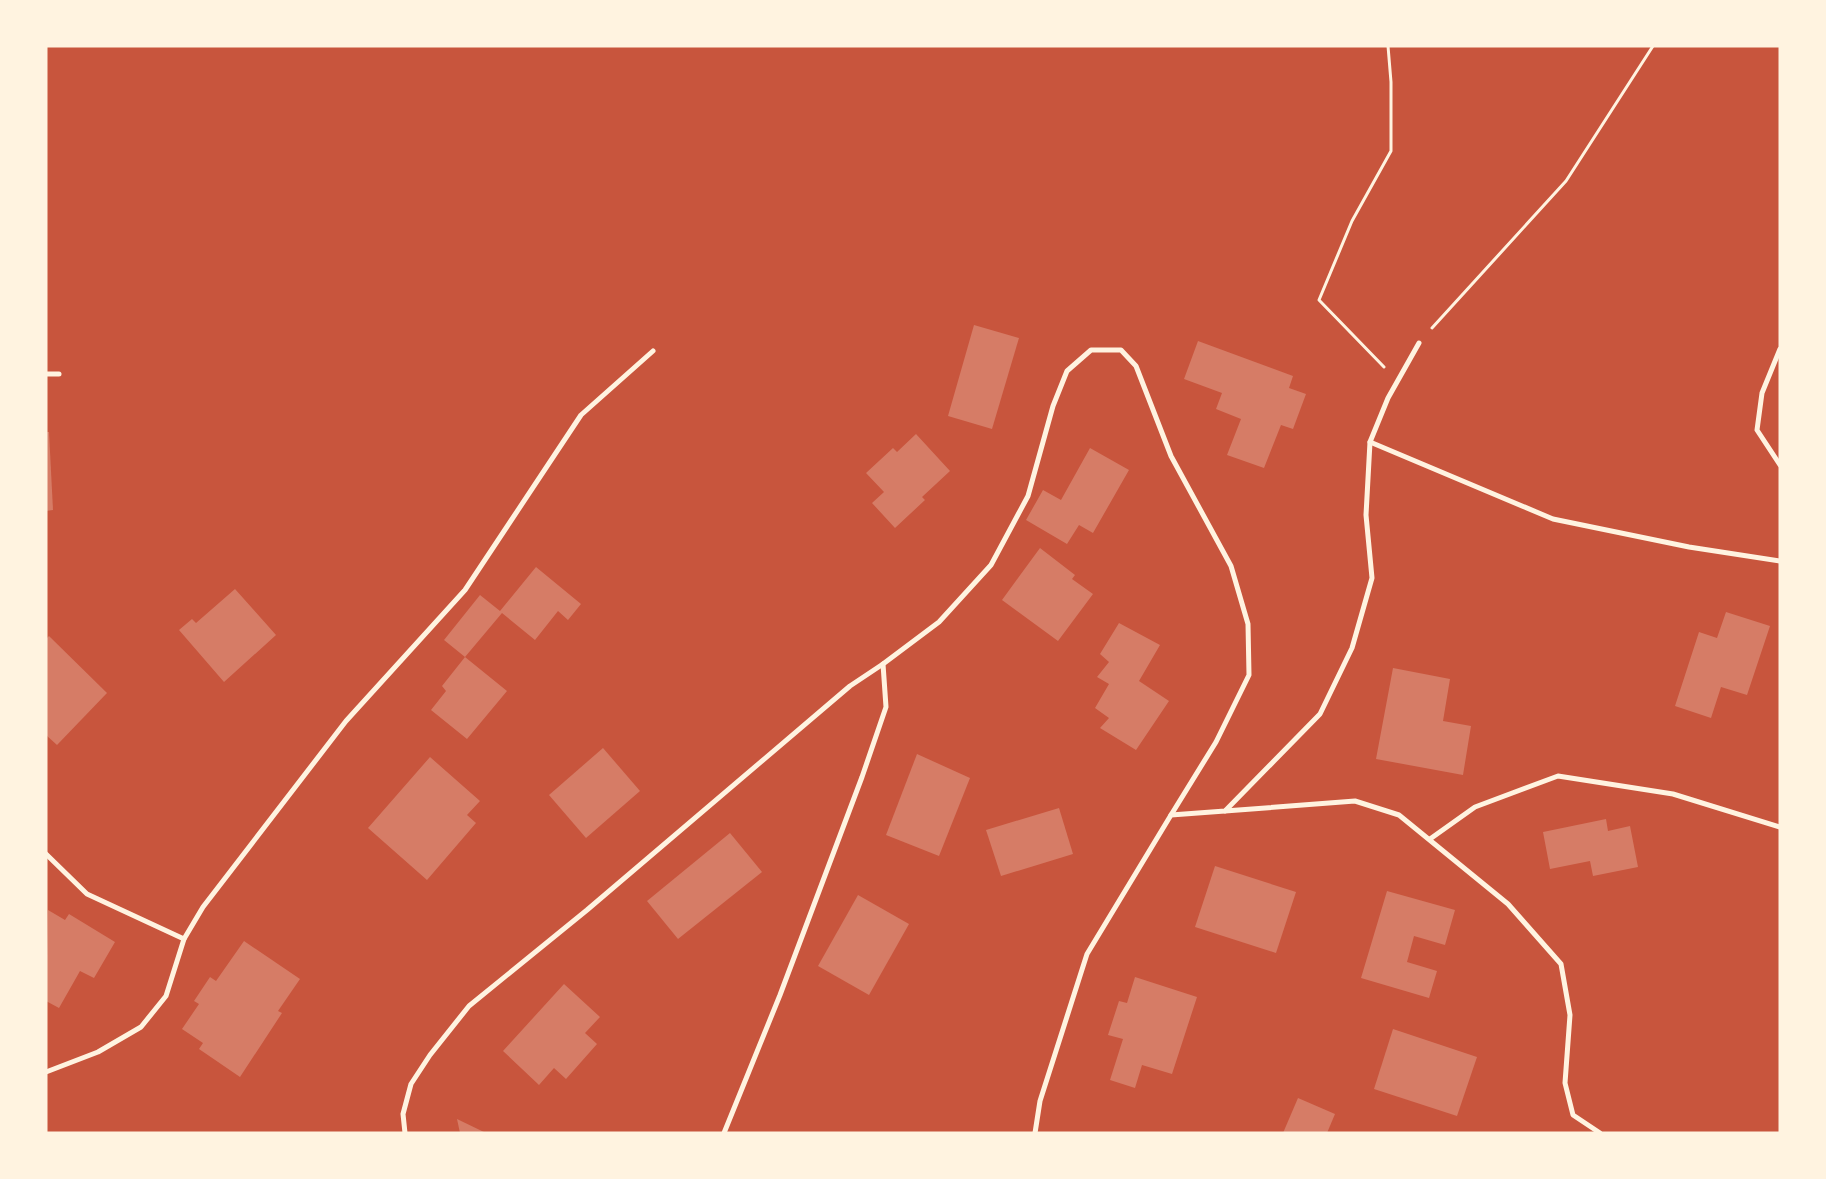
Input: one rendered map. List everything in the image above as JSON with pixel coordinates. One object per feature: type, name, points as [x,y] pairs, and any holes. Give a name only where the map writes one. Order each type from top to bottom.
[{"type":"street","points":[[1225,811],[1320,714],[1352,648],[1372,578],[1366,515],[1370,442],[1397,381],[1419,343]]},
{"type":"street","points":[[1780,348],[1762,393],[1757,430],[1780,465]]},
{"type":"street","points":[[405,1133],[403,1114],[412,1084],[430,1055],[469,1006],[586,910],[850,686],[939,622],[991,565],[1028,496],[1053,406],[1067,371],[1091,350],[1121,350],[1136,366],[1171,456],[1231,566],[1248,624],[1250,675],[1216,742],[1087,954],[1040,1101],[1036,1133]]},
{"type":"street","points":[[46,1072],[98,1052],[141,1027],[166,996],[184,939],[203,907],[346,721],[465,590],[581,415],[652,351]]},
{"type":"street","points":[[46,374],[59,374]]},
{"type":"street","points":[[1370,442],[1553,518],[1688,547],[1780,561]]},
{"type":"street","points":[[724,1133],[780,995],[883,716],[886,707],[883,664]]},
{"type":"street","points":[[1430,839],[1475,807],[1558,776],[1673,794],[1780,827]]},
{"type":"street","points":[[1171,815],[1355,801],[1399,815],[1508,904],[1561,964],[1570,1015],[1565,1084],[1573,1115],[1600,1133]]},
{"type":"street","points":[[46,854],[87,894],[184,939]]},
{"type":"path","points":[[1388,46],[1391,82],[1391,151],[1352,221],[1319,300],[1397,381]]},
{"type":"path","points":[[1419,343],[1566,181],[1653,46]]},
{"type":"building","points":[[974,325],[1019,338],[992,429],[948,416]]},
{"type":"building","points":[[1198,341],[1293,376],[1289,388],[1306,394],[1293,429],[1281,425],[1264,468],[1227,455],[1241,419],[1216,409],[1222,393],[1184,379]]},
{"type":"building","points":[[46,432],[49,432],[53,510],[46,511]]},
{"type":"building","points":[[916,434],[950,471],[922,497],[925,500],[895,528],[872,503],[884,492],[866,473],[893,448],[897,452]]},
{"type":"building","points":[[1090,448],[1129,470],[1093,533],[1079,525],[1067,544],[1026,520],[1043,490],[1061,500]]},
{"type":"building","points":[[1040,548],[1075,575],[1072,579],[1093,594],[1058,641],[1002,600]]},
{"type":"building","points":[[536,567],[581,604],[568,620],[558,611],[535,640],[502,613],[465,657],[444,640],[480,595],[500,611]]},
{"type":"building","points":[[235,589],[276,635],[224,682],[179,630],[192,619],[196,623]]},
{"type":"building","points":[[1726,612],[1770,626],[1747,695],[1721,687],[1711,718],[1675,706],[1699,632],[1717,638]]},
{"type":"building","points":[[1119,623],[1160,645],[1139,681],[1169,701],[1136,750],[1100,728],[1109,718],[1095,708],[1109,684],[1097,677],[1109,662],[1100,654]]},
{"type":"building","points":[[49,636],[107,693],[57,745],[46,735],[46,639]]},
{"type":"building","points":[[465,657],[507,691],[467,739],[431,710],[446,691],[442,686]]},
{"type":"building","points":[[1393,668],[1450,679],[1443,721],[1471,726],[1463,775],[1376,759]]},
{"type":"building","points":[[603,748],[640,791],[586,838],[549,795]]},
{"type":"building","points":[[917,754],[970,778],[939,856],[886,835]]},
{"type":"building","points":[[430,757],[480,801],[467,815],[476,823],[427,880],[368,828]]},
{"type":"building","points":[[1059,808],[1073,854],[1001,876],[986,830]]},
{"type":"building","points":[[1606,819],[1608,831],[1630,826],[1638,867],[1593,876],[1590,861],[1550,869],[1543,832]]},
{"type":"building","points":[[730,833],[762,872],[678,939],[647,901]]},
{"type":"building","points":[[1215,866],[1296,892],[1276,953],[1195,927]]},
{"type":"building","points":[[1387,891],[1455,910],[1445,945],[1414,936],[1407,962],[1437,971],[1429,998],[1361,978]]},
{"type":"building","points":[[858,895],[909,924],[869,995],[818,966]]},
{"type":"building","points":[[48,910],[65,920],[69,914],[115,942],[94,978],[80,971],[59,1008],[46,1001]]},
{"type":"building","points":[[244,941],[300,979],[278,1011],[282,1013],[240,1077],[199,1049],[203,1043],[182,1029],[199,1004],[194,1001],[210,977],[216,981]]},
{"type":"building","points":[[1135,977],[1197,997],[1172,1074],[1142,1065],[1135,1088],[1110,1080],[1123,1039],[1108,1035],[1119,1001],[1127,1003]]},
{"type":"building","points":[[564,984],[600,1017],[585,1033],[597,1044],[566,1079],[554,1068],[539,1085],[503,1051]]},
{"type":"building","points":[[1393,1029],[1477,1057],[1457,1116],[1374,1089]]},
{"type":"building","points":[[1298,1098],[1335,1114],[1327,1133],[1283,1133]]},
{"type":"building","points":[[457,1119],[486,1133],[460,1133]]}]
